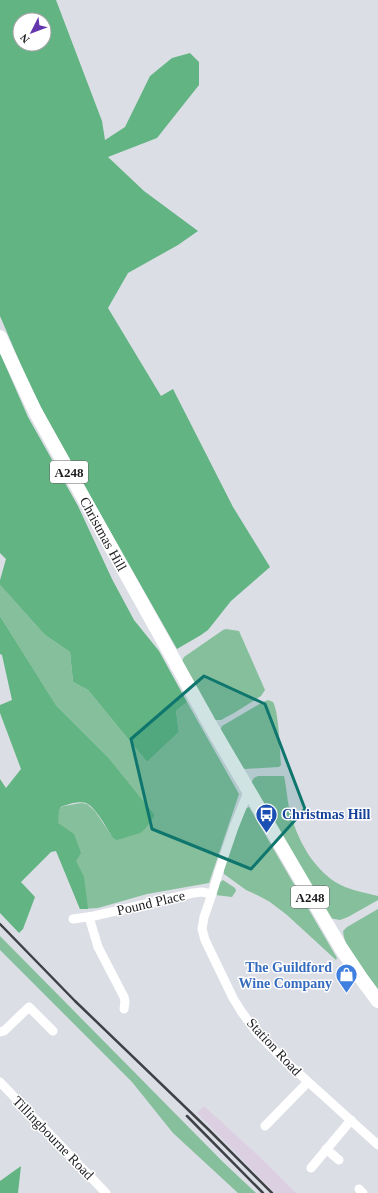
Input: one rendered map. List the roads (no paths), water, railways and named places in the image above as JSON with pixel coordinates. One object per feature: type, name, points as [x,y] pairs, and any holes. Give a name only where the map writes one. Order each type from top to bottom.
[{"type":"main road","name":"Christmas Hill","points":[[0,337],[39,418],[248,790]]},
{"type":"main road","name":"A248","points":[[248,790],[341,948],[378,1001]]},
{"type":"street","name":"Station Road","points":[[248,790],[231,834],[204,917],[202,929],[208,946],[238,1006],[253,1028],[277,1053],[378,1145]]},
{"type":"street","name":"Pound Place","points":[[73,919],[89,917],[193,893],[202,892],[212,894]]},
{"type":"street","points":[[89,917],[98,947],[124,997],[124,1009]]},
{"type":"street","points":[[0,1032],[4,1031],[29,1007],[53,1031]]},
{"type":"street","name":"Tillingbourne Road","points":[[0,1082],[106,1193]]},
{"type":"street","points":[[265,1126],[308,1082]]},
{"type":"street","points":[[311,1168],[351,1120]]},
{"type":"street","points":[[326,1149],[339,1160]]},
{"type":"railway","points":[[0,924],[75,1001],[272,1193]]},
{"type":"railway","points":[[187,1116],[263,1193]]},
{"type":"place","name":"Christmas Hill","points":[[266,834]]},
{"type":"place","name":"The Guildford Wine Company","points":[[347,994]]}]
